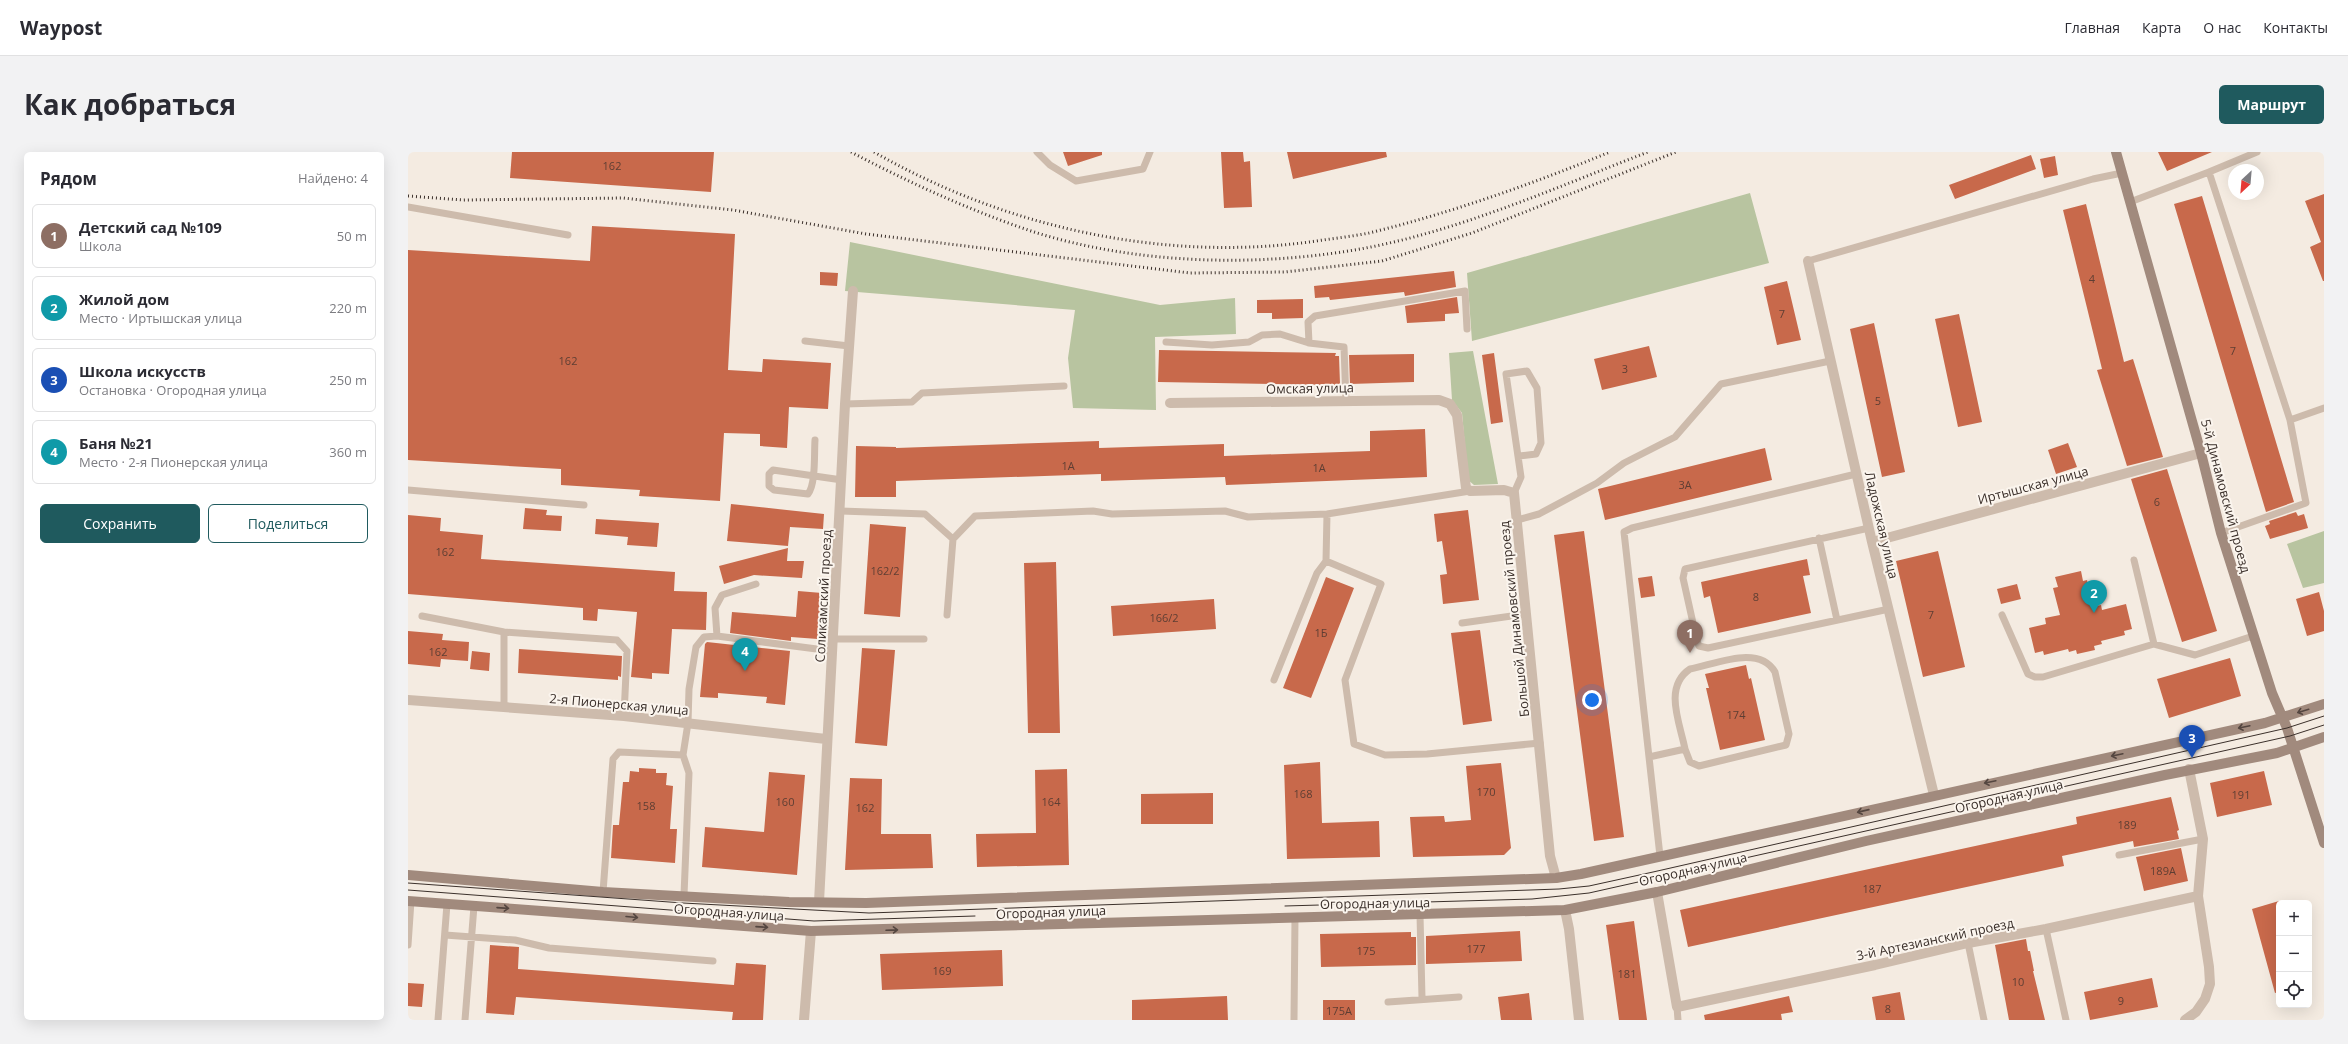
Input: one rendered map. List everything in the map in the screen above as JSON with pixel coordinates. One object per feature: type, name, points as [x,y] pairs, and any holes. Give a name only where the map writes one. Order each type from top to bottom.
[{"type":"street","name":"5-й Динамовский проезд","points":[[2116,152],[2201,453],[2221,533],[2253,636],[2321,820],[2324,843]]},
{"type":"street","name":"Ладожская улица","points":[[1808,261],[1872,542],[1934,795]]},
{"type":"street","name":"Соликамский проезд","points":[[819,902],[826,739],[841,511],[845,404],[853,291]]},
{"type":"street","name":"Омская улица","points":[[1170,403],[1438,400],[1450,404],[1457,414],[1464,484],[1470,491]]},
{"type":"street","name":"Иртышская улица","points":[[1872,542],[2201,453]]},
{"type":"street","points":[[1470,491],[1504,490],[1514,493]]},
{"type":"street","name":"Большой Динамовский проезд","points":[[1514,493],[1518,520],[1550,856],[1556,878]]},
{"type":"street","name":"2-я Пионерская улица","points":[[408,700],[624,716],[826,739]]},
{"type":"street","name":"Огородная улица","points":[[408,875],[603,892],[819,902],[874,903],[1556,878],[2265,723],[2324,704]]},
{"type":"street","name":"Огородная улица","points":[[410,901],[811,931],[1565,910],[1657,892],[1866,841],[2189,769],[2277,753],[2324,737]]},
{"type":"street","points":[[2185,1020],[2196,1012],[2205,999],[2210,984],[2209,966],[2198,896],[2203,838],[2189,769]]},
{"type":"street","points":[[1657,892],[1677,1007]]},
{"type":"street","name":"3-й Артезианский проезд","points":[[1677,1007],[1875,965],[1968,943],[2046,929],[2198,896]]},
{"type":"street","points":[[1565,910],[1569,928],[1579,1020]]},
{"type":"street","points":[[804,1020],[811,931]]},
{"type":"lane","points":[[1036,152],[1050,165],[1076,181],[1143,169],[1150,152]]},
{"type":"lane","points":[[2130,202],[2257,152]]},
{"type":"lane","points":[[2209,172],[2290,420],[2306,503],[2221,533]]},
{"type":"lane","points":[[1808,261],[2086,181],[2122,173]]},
{"type":"lane","points":[[408,207],[568,235]]},
{"type":"lane","points":[[1309,343],[1308,322],[1315,316],[1465,292],[1467,328]]},
{"type":"lane","points":[[1166,342],[1212,345],[1249,342],[1262,335],[1280,334],[1309,343],[1344,347],[1346,401]]},
{"type":"lane","points":[[805,341],[849,346]]},
{"type":"lane","points":[[1518,520],[1539,514],[1597,483],[1624,463],[1675,437],[1722,384],[1830,361]]},
{"type":"lane","points":[[1514,493],[1521,477],[1506,374],[1527,371],[1537,388],[1541,443],[1536,454],[1519,456]]},
{"type":"lane","points":[[845,404],[912,402],[922,393],[1064,386]]},
{"type":"lane","points":[[2290,420],[2324,408]]},
{"type":"lane","points":[[815,440],[813,474],[812,489],[808,494],[774,490],[769,486],[769,474],[772,470],[813,474],[842,480]]},
{"type":"lane","points":[[1660,856],[1624,538],[1627,529],[1856,474]]},
{"type":"lane","points":[[408,490],[584,506]]},
{"type":"lane","points":[[947,615],[953,539],[974,516],[1093,511],[1112,514],[1225,511],[1248,517],[1328,514],[1470,491]]},
{"type":"lane","points":[[841,511],[925,514],[953,539]]},
{"type":"lane","points":[[1274,680],[1317,573],[1326,561],[1328,514]]},
{"type":"lane","points":[[1869,528],[1690,567],[1683,573],[1684,585],[1697,641],[1699,646],[1703,648],[1889,609]]},
{"type":"lane","points":[[1819,538],[1837,620]]},
{"type":"lane","points":[[2134,560],[2154,644]]},
{"type":"lane","points":[[1326,561],[1381,584],[1345,680],[1354,744],[1385,755],[1427,754],[1540,743]]},
{"type":"lane","points":[[717,636],[715,608],[722,596],[756,584]]},
{"type":"lane","points":[[1462,623],[1526,614]]},
{"type":"lane","points":[[2002,615],[2028,674],[2035,677],[2043,677],[2154,644],[2195,655],[2253,636]]},
{"type":"lane","points":[[422,616],[504,632],[617,640],[627,651],[624,716]]},
{"type":"lane","points":[[504,632],[504,707]]},
{"type":"lane","points":[[684,895],[689,773],[683,755],[688,723],[689,689],[696,647],[704,637],[717,636],[832,650]]},
{"type":"lane","points":[[833,639],[924,639]]},
{"type":"lane","points":[[1750,656],[1761,658],[1770,664],[1775,672],[1789,734],[1786,745],[1699,766],[1690,762],[1686,749],[1674,694],[1682,674],[1690,669],[1750,656]]},
{"type":"lane","points":[[1649,757],[1686,749]]},
{"type":"lane","points":[[603,892],[613,759],[619,752],[683,755]]},
{"type":"lane","points":[[2119,855],[2203,838]]},
{"type":"lane","points":[[408,945],[410,901]]},
{"type":"lane","points":[[438,1020],[447,904]]},
{"type":"lane","points":[[465,1020],[474,906]]},
{"type":"lane","points":[[1420,915],[1422,998]]},
{"type":"lane","points":[[1294,1020],[1295,917]]},
{"type":"lane","points":[[2046,929],[2066,1020]]},
{"type":"lane","points":[[445,935],[515,940],[549,948],[713,961]]},
{"type":"lane","points":[[1968,943],[1984,1020]]},
{"type":"lane","points":[[1388,1002],[1422,998],[1459,997]]},
{"type":"lane","points":[[1677,1007],[1678,1020]]},
{"type":"green space","points":[[1750,193],[1769,263],[1472,341],[1467,273]]},
{"type":"green space","points":[[850,242],[1160,305],[1235,298],[1236,334],[1155,337],[1156,410],[1073,408],[1068,358],[1075,310],[845,291]]},
{"type":"green space","points":[[1473,351],[1498,484],[1474,485],[1468,480],[1462,413],[1452,400],[1449,353]]},
{"type":"green space","points":[[2324,531],[2324,583],[2303,588],[2287,544]]},
{"type":"building","points":[[512,152],[714,152],[711,192],[510,178]]},
{"type":"building","points":[[1063,152],[1102,152],[1102,155],[1068,166]]},
{"type":"building","points":[[1221,152],[1243,152],[1244,162],[1250,161],[1252,207],[1224,208]]},
{"type":"building","points":[[1287,152],[1386,152],[1387,157],[1293,179]]},
{"type":"building","points":[[2158,152],[2212,152],[2167,171]]},
{"type":"building","points":[[2031,155],[2036,169],[1955,199],[1949,185]]},
{"type":"building","points":[[2055,156],[2058,175],[2044,178],[2040,159]]},
{"type":"building","points":[[2324,194],[2323,281],[2310,247],[2321,242],[2305,201]]},
{"type":"building","points":[[2202,196],[2294,502],[2266,512],[2174,204]]},
{"type":"building","points":[[2086,204],[2124,362],[2133,359],[2163,457],[2127,466],[2097,370],[2102,369],[2063,210]]},
{"type":"building","points":[[592,226],[735,234],[728,370],[762,372],[763,359],[831,363],[828,409],[789,407],[787,448],[760,446],[760,434],[724,433],[720,501],[639,496],[640,490],[561,485],[561,469],[408,460],[408,250],[590,261]]},
{"type":"building","points":[[1454,271],[1456,287],[1405,296],[1404,292],[1330,300],[1329,297],[1315,298],[1314,286]]},
{"type":"building","points":[[820,272],[838,273],[837,286],[820,285]]},
{"type":"building","points":[[1787,281],[1801,340],[1777,345],[1764,287]]},
{"type":"building","points":[[1457,297],[1459,313],[1445,314],[1445,321],[1407,323],[1405,306]]},
{"type":"building","points":[[1303,299],[1303,318],[1272,319],[1272,313],[1257,313],[1257,300]]},
{"type":"building","points":[[1959,314],[1982,422],[1958,427],[1935,319]]},
{"type":"building","points":[[1874,323],[1905,472],[1882,477],[1850,329]]},
{"type":"building","points":[[1649,346],[1657,377],[1602,390],[1594,359]]},
{"type":"building","points":[[1159,350],[1336,353],[1335,356],[1339,356],[1340,384],[1158,382]]},
{"type":"building","points":[[1494,353],[1503,422],[1491,424],[1482,355]]},
{"type":"building","points":[[1414,354],[1414,382],[1350,384],[1349,355]]},
{"type":"building","points":[[1425,429],[1427,477],[1226,485],[1225,477],[1101,481],[1101,474],[896,481],[896,497],[855,497],[856,446],[896,448],[1099,441],[1099,448],[1224,444],[1224,456],[1370,451],[1370,431]]},
{"type":"building","points":[[2068,443],[2077,467],[2056,474],[2048,450]]},
{"type":"building","points":[[1765,448],[1772,480],[1605,520],[1598,489]]},
{"type":"building","points":[[2167,469],[2217,631],[2182,642],[2131,479]]},
{"type":"building","points":[[731,504],[824,514],[823,529],[790,527],[788,546],[727,541]]},
{"type":"building","points":[[525,508],[547,510],[546,515],[562,516],[561,531],[523,529]]},
{"type":"building","points":[[1468,510],[1479,600],[1443,604],[1440,575],[1447,574],[1442,541],[1437,542],[1434,514]]},
{"type":"building","points":[[2296,512],[2298,516],[2304,514],[2308,528],[2270,539],[2265,526],[2270,524],[2269,521]]},
{"type":"building","points":[[408,515],[441,518],[440,531],[483,535],[481,559],[675,572],[674,591],[707,592],[706,630],[672,629],[669,674],[652,673],[652,679],[631,677],[637,612],[598,609],[597,621],[583,620],[583,608],[408,594]]},
{"type":"building","points":[[596,519],[659,523],[657,547],[627,545],[628,537],[595,534]]},
{"type":"building","points":[[870,524],[906,527],[900,617],[864,614]]},
{"type":"building","points":[[1584,531],[1624,837],[1594,841],[1554,535]]},
{"type":"building","points":[[788,548],[787,561],[804,561],[802,578],[754,575],[724,584],[719,566]]},
{"type":"building","points":[[1938,551],[1965,667],[1923,677],[1896,561]]},
{"type":"building","points":[[1807,559],[1810,575],[1803,576],[1811,613],[1718,633],[1710,596],[1704,598],[1701,582]]},
{"type":"building","points":[[1056,562],[1060,733],[1028,733],[1024,563]]},
{"type":"building","points":[[2081,571],[2083,581],[2087,580],[2093,607],[2101,605],[2102,610],[2126,604],[2132,629],[2124,631],[2125,635],[2101,641],[2102,644],[2094,646],[2095,650],[2077,654],[2076,650],[2069,652],[2068,649],[2044,655],[2043,651],[2035,653],[2029,628],[2046,624],[2045,618],[2060,615],[2053,588],[2058,587],[2055,577]]},
{"type":"building","points":[[1652,576],[1655,596],[1641,598],[1638,578]]},
{"type":"building","points":[[1326,577],[1354,588],[1311,698],[1283,688]]},
{"type":"building","points":[[2017,584],[2021,599],[2001,604],[1997,589]]},
{"type":"building","points":[[798,591],[822,593],[818,639],[791,637],[791,641],[730,633],[732,612],[796,617]]},
{"type":"building","points":[[2319,592],[2324,611],[2324,631],[2307,636],[2296,599]]},
{"type":"building","points":[[1214,599],[1216,629],[1113,636],[1111,606]]},
{"type":"building","points":[[1480,630],[1492,721],[1463,725],[1451,633]]},
{"type":"building","points":[[408,631],[443,634],[442,640],[469,642],[468,661],[441,659],[440,667],[408,664]]},
{"type":"building","points":[[707,642],[790,651],[785,705],[766,703],[767,697],[718,693],[718,698],[700,697],[705,644]]},
{"type":"building","points":[[862,648],[895,650],[887,746],[855,743]]},
{"type":"building","points":[[519,649],[622,656],[621,677],[618,676],[618,680],[518,673]]},
{"type":"building","points":[[472,651],[490,653],[489,671],[470,669]]},
{"type":"building","points":[[2230,658],[2241,696],[2169,718],[2157,679]]},
{"type":"building","points":[[1746,665],[1749,679],[1751,678],[1765,740],[1720,750],[1706,688],[1709,688],[1705,674]]},
{"type":"building","points":[[1320,762],[1322,823],[1379,821],[1380,857],[1287,859],[1284,765]]},
{"type":"building","points":[[1501,763],[1511,848],[1504,855],[1413,857],[1410,817],[1444,816],[1445,822],[1471,820],[1466,766]]},
{"type":"building","points":[[639,768],[656,769],[656,773],[667,773],[666,785],[673,786],[670,829],[677,829],[675,863],[611,858],[613,825],[619,825],[623,782],[629,782],[630,771],[639,772]]},
{"type":"building","points":[[1067,769],[1069,865],[977,867],[976,834],[1036,833],[1035,770]]},
{"type":"building","points":[[2264,771],[2272,805],[2217,817],[2210,783]]},
{"type":"building","points":[[769,772],[805,775],[797,875],[702,867],[705,827],[764,832]]},
{"type":"building","points":[[850,778],[882,779],[881,834],[931,834],[933,868],[845,870]]},
{"type":"building","points":[[1213,793],[1213,824],[1141,824],[1141,794]]},
{"type":"building","points":[[2171,797],[2179,830],[2177,831],[2179,839],[2134,847],[2133,841],[2062,856],[2064,866],[1688,947],[1680,910],[2077,824],[2076,817]]},
{"type":"building","points":[[2181,848],[2188,881],[2144,891],[2136,857]]},
{"type":"building","points":[[2276,902],[2276,993],[2275,993],[2252,909]]},
{"type":"building","points":[[1634,921],[1647,1020],[1619,1020],[1606,925]]},
{"type":"building","points":[[1520,931],[1522,961],[1426,964],[1426,936]]},
{"type":"building","points":[[1411,932],[1411,937],[1416,937],[1416,965],[1321,967],[1320,934]]},
{"type":"building","points":[[2026,939],[2045,1020],[2009,1020],[1995,945]]},
{"type":"building","points":[[490,945],[519,947],[518,969],[734,985],[736,963],[766,965],[763,1020],[732,1020],[733,1012],[516,997],[514,1015],[486,1013]]},
{"type":"building","points":[[1002,950],[1003,986],[882,990],[880,954]]},
{"type":"building","points":[[2152,978],[2158,1007],[2090,1020],[2084,992]]},
{"type":"building","points":[[408,983],[424,984],[422,1007],[408,1006]]},
{"type":"building","points":[[1900,992],[1905,1020],[1876,1020],[1872,997]]},
{"type":"building","points":[[1529,993],[1532,1020],[1501,1020],[1498,997]]},
{"type":"building","points":[[1227,996],[1228,1020],[1132,1020],[1132,1000]]},
{"type":"building","points":[[1789,996],[1793,1012],[1781,1014],[1782,1020],[1705,1020],[1704,1015]]},
{"type":"building","points":[[1323,1000],[1355,1000],[1355,1020],[1323,1020]]},
{"type":"tram line","points":[[408,883],[683,903],[869,913],[1559,889],[1589,886],[1653,872],[2287,728],[2324,716]]},
{"type":"tram line","points":[[1285,906],[1532,899],[1589,893],[2290,736],[2324,725]]},
{"type":"tram line","points":[[408,890],[814,921],[975,916]]},
{"type":"railway","points":[[851,152],[917,185],[962,205],[1031,231],[1071,242],[1113,251],[1156,257],[1200,260],[1287,258],[1329,254],[1406,239],[1442,229],[1511,206],[1648,152]]},
{"type":"railway","points":[[874,152],[925,179],[979,202],[1035,220],[1091,234],[1149,243],[1207,247],[1265,246],[1323,240],[1369,233],[1491,197],[1610,152]]},
{"type":"railway","points":[[408,196],[463,200],[623,198],[733,210],[866,234],[1190,273],[1285,272],[1382,261],[1472,233],[1676,152]]},
{"type":"place","name":"Жилой дом","points":[[2094,613]]},
{"type":"place","name":"Детский сад №109","points":[[1690,653]]},
{"type":"place","name":"Баня №21","points":[[745,671]]},
{"type":"place","name":"Школа искусств","points":[[2192,758]]}]
